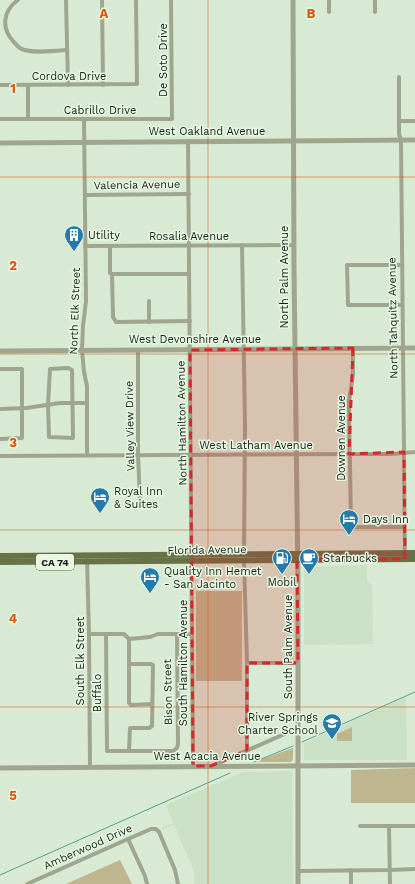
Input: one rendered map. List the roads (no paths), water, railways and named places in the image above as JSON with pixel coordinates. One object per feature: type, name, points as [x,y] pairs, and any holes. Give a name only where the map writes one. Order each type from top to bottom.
[{"type":"main road","name":"Florida Avenue","points":[[0,560],[405,556],[415,553]]},
{"type":"main road","name":"Florida Avenue","points":[[297,557],[342,554],[405,556],[415,559]]},
{"type":"main road","name":"Florida Avenue","points":[[0,556],[87,558]]},
{"type":"main road","points":[[0,560],[14,559],[18,556]]},
{"type":"street","points":[[18,0],[8,11],[2,22],[8,36],[20,48],[31,51],[67,50]]},
{"type":"street","points":[[66,0],[68,85]]},
{"type":"street","points":[[102,0],[103,84]]},
{"type":"street","name":"Cordova Drive","points":[[0,85],[137,84],[136,0]]},
{"type":"street","name":"De Soto Drive","points":[[172,0],[172,119]]},
{"type":"street","name":"North Palm Avenue","points":[[293,0],[297,557]]},
{"type":"street","points":[[329,0],[329,12]]},
{"type":"street","points":[[375,0],[375,12]]},
{"type":"street","name":"North Tahquitz Avenue","points":[[399,78],[399,134],[401,140],[405,556]]},
{"type":"street","points":[[28,85],[28,119]]},
{"type":"street","name":"Cabrillo Drive","points":[[0,119],[172,119]]},
{"type":"street","name":"North Elk Street","points":[[84,119],[86,301],[82,350],[87,386],[87,455]]},
{"type":"street","points":[[399,121],[415,121]]},
{"type":"street","name":"West Oakland Avenue","points":[[0,143],[415,140]]},
{"type":"street","name":"North Hamilton Avenue","points":[[188,141],[189,245],[187,274],[190,321],[192,558]]},
{"type":"street","name":"Valencia Avenue","points":[[85,195],[189,194]]},
{"type":"street","points":[[242,245],[247,750]]},
{"type":"street","name":"Rosalia Avenue","points":[[85,246],[294,245]]},
{"type":"street","points":[[110,246],[113,317],[116,322],[190,321]]},
{"type":"street","points":[[402,265],[347,265],[348,305],[402,305]]},
{"type":"street","points":[[112,274],[187,274]]},
{"type":"street","points":[[149,302],[149,322]]},
{"type":"street","name":"Downen Avenue","points":[[353,348],[353,375],[349,402],[351,528],[404,528]]},
{"type":"street","name":"West Devonshire Avenue","points":[[0,351],[415,348]]},
{"type":"street","name":"Valley View Drive","points":[[138,350],[138,455],[140,501]]},
{"type":"street","points":[[68,368],[72,370],[73,403],[73,438],[49,438],[48,405],[50,369],[68,368]]},
{"type":"street","points":[[0,369],[22,369],[22,438],[0,439]]},
{"type":"street","points":[[0,408],[22,408],[60,403],[87,403]]},
{"type":"street","name":"West Latham Avenue","points":[[0,456],[391,454],[415,452]]},
{"type":"street","name":"South Palm Avenue","points":[[297,557],[298,884]]},
{"type":"street","name":"South Elk Street","points":[[87,558],[90,767]]},
{"type":"street","name":"South Hamilton Avenue","points":[[192,558],[190,634],[193,766]]},
{"type":"street","points":[[89,634],[124,634],[129,639],[129,702],[131,705],[152,704]]},
{"type":"street","name":"Buffalo","points":[[106,634],[107,751],[129,751]]},
{"type":"street","points":[[129,639],[150,637],[158,634],[190,634]]},
{"type":"street","name":"Bison Street","points":[[129,751],[173,750],[178,744],[176,634]]},
{"type":"street","points":[[246,663],[298,663]]},
{"type":"street","points":[[129,751],[130,728],[149,728],[152,726],[153,665],[130,664]]},
{"type":"street","points":[[211,766],[298,728]]},
{"type":"street","name":"West Acacia Avenue","points":[[0,768],[415,765]]},
{"type":"street","points":[[360,826],[415,826]]},
{"type":"street","points":[[389,826],[390,884]]},
{"type":"street","name":"Amberwood Drive","points":[[27,884],[151,829],[156,829],[159,832],[175,870],[178,884]]},
{"type":"street","points":[[128,839],[145,876],[147,884]]},
{"type":"street","points":[[298,871],[415,869]]},
{"type":"street","points":[[351,870],[351,884]]},
{"type":"waterway","points":[[302,742],[415,692]]},
{"type":"waterway","points":[[254,762],[293,746]]},
{"type":"waterway","points":[[0,875],[230,773]]},
{"type":"place","name":"Utility","points":[[74,252]]},
{"type":"place","name":"Royal Inn & Suites","points":[[100,514]]},
{"type":"place","name":"Days Inn","points":[[349,536]]},
{"type":"place","name":"Mobil","points":[[282,575]]},
{"type":"place","name":"Starbucks","points":[[309,575]]},
{"type":"place","name":"Quality Inn Hemet - San Jacinto","points":[[150,594]]},
{"type":"place","name":"River Springs Charter School","points":[[332,740]]}]
